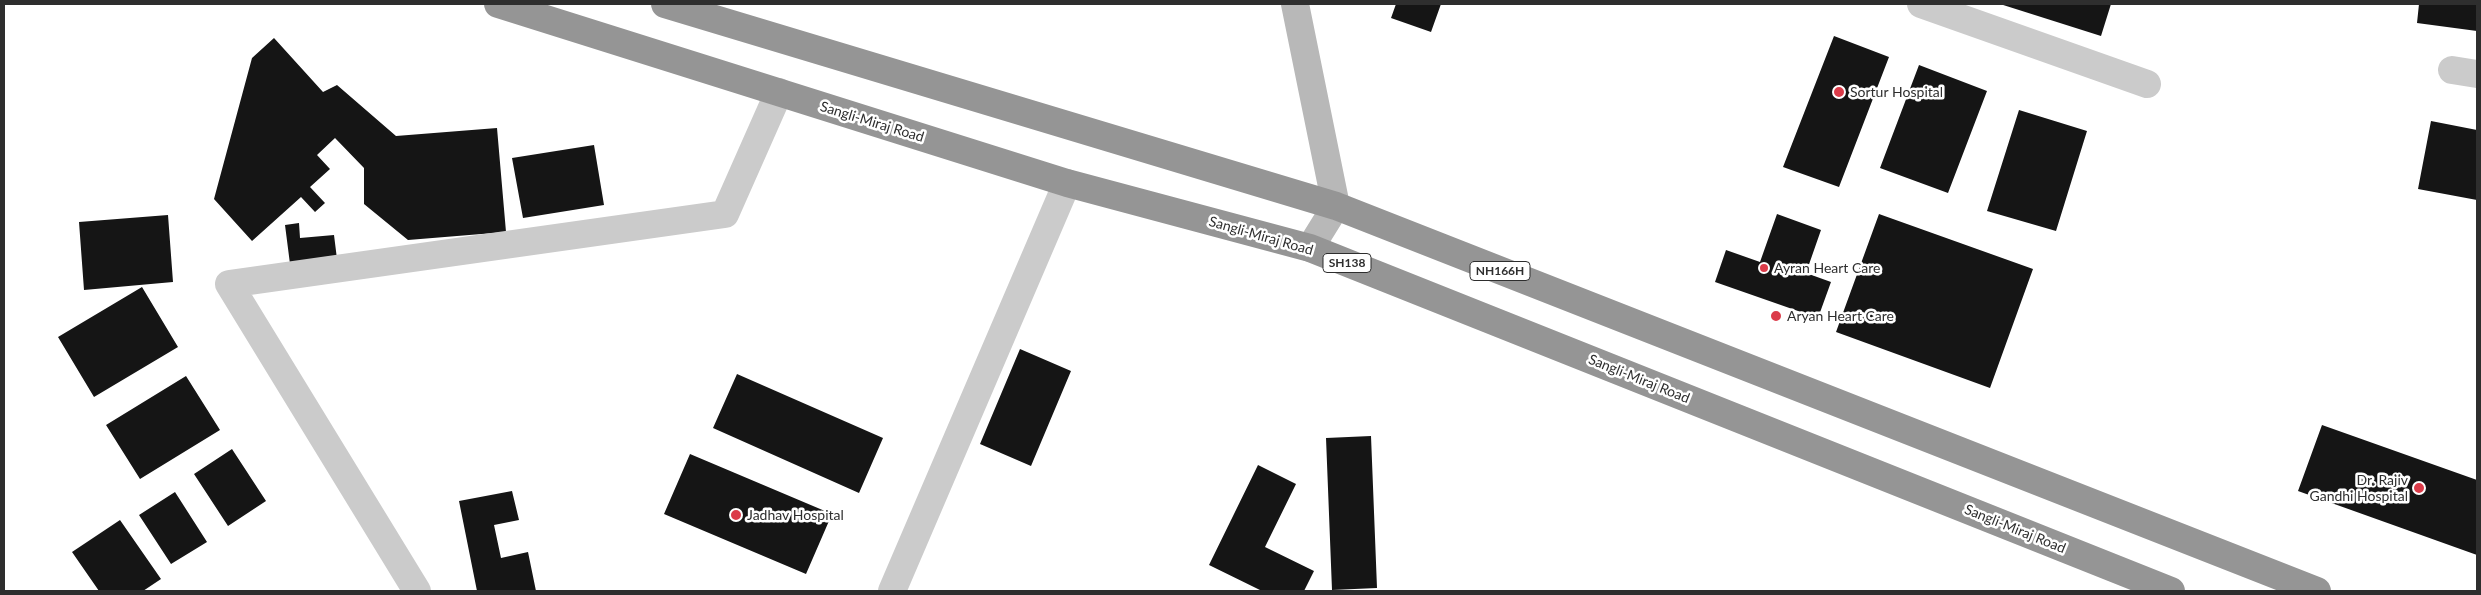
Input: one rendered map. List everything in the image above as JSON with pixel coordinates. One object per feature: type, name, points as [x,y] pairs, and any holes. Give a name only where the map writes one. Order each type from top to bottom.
[{"type":"highway","name":"Sangli-Miraj Road","points":[[498,4],[1067,183],[1310,248],[2171,591]]},
{"type":"highway","name":"NH166H","points":[[665,4],[1336,206],[2317,591]]},
{"type":"main road","points":[[1295,4],[1336,206],[1310,248]]},
{"type":"street","points":[[1921,4],[2146,84]]},
{"type":"street","points":[[417,591],[229,284],[725,214],[779,92]]},
{"type":"street","points":[[892,591],[1067,183]]},
{"type":"building","points":[[1396,4],[1441,4],[1431,32],[1391,18]]},
{"type":"building","points":[[2000,4],[2111,4],[2101,36]]},
{"type":"building","points":[[2419,4],[2477,4],[2477,31],[2417,23]]},
{"type":"building","points":[[1834,36],[1889,57],[1839,187],[1783,167]]},
{"type":"building","points":[[274,38],[323,92],[337,85],[396,136],[497,128],[506,232],[408,240],[364,204],[364,168],[335,138],[317,155],[330,169],[310,187],[325,203],[315,212],[301,197],[252,241],[214,199],[252,58]]},
{"type":"building","points":[[1919,65],[1987,91],[1948,193],[1880,168]]},
{"type":"building","points":[[2019,110],[2087,131],[2056,231],[1987,211]]},
{"type":"building","points":[[2431,121],[2477,130],[2477,200],[2418,189]]},
{"type":"building","points":[[594,145],[604,205],[523,218],[512,158]]},
{"type":"building","name":"Ayran Heart Care","points":[[1777,214],[1821,230],[1806,273],[1831,282],[1818,318],[1715,282],[1726,250],[1760,262]]},
{"type":"building","points":[[1879,214],[2033,269],[1990,388],[1836,332]]},
{"type":"building","points":[[168,215],[173,282],[84,290],[79,222]]},
{"type":"building","points":[[299,223],[300,238],[334,235],[337,259],[290,264],[285,225]]},
{"type":"building","points":[[142,287],[178,347],[94,397],[58,337]]},
{"type":"building","points":[[1020,349],[1071,371],[1031,466],[980,444]]},
{"type":"building","points":[[737,374],[883,438],[859,493],[713,428]]},
{"type":"building","points":[[186,376],[220,430],[140,479],[106,425]]},
{"type":"building","points":[[2322,425],[2477,480],[2477,555],[2298,491]]},
{"type":"building","points":[[1371,436],[1377,588],[1332,590],[1326,438]]},
{"type":"building","points":[[232,449],[266,501],[228,526],[194,474]]},
{"type":"building","points":[[690,454],[832,514],[806,574],[664,514]]},
{"type":"building","points":[[1258,465],[1296,484],[1265,547],[1314,571],[1304,591],[1262,591],[1209,565]]},
{"type":"building","points":[[512,491],[519,520],[494,525],[501,558],[528,552],[536,591],[477,591],[459,501]]},
{"type":"building","points":[[175,492],[207,542],[171,564],[139,515]]},
{"type":"building","points":[[120,520],[161,579],[143,591],[99,591],[72,552]]},
{"type":"place","name":"Sortur Hospital","points":[[1839,92]]},
{"type":"place","name":"Ayran Heart Care","points":[[1764,268]]},
{"type":"place","name":"Aryan Heart Care","points":[[1776,316]]},
{"type":"place","name":"Dr. Rajiv Gandhi Hospital","points":[[2419,488]]},
{"type":"place","name":"Jadhav Hospital","points":[[736,515]]}]
